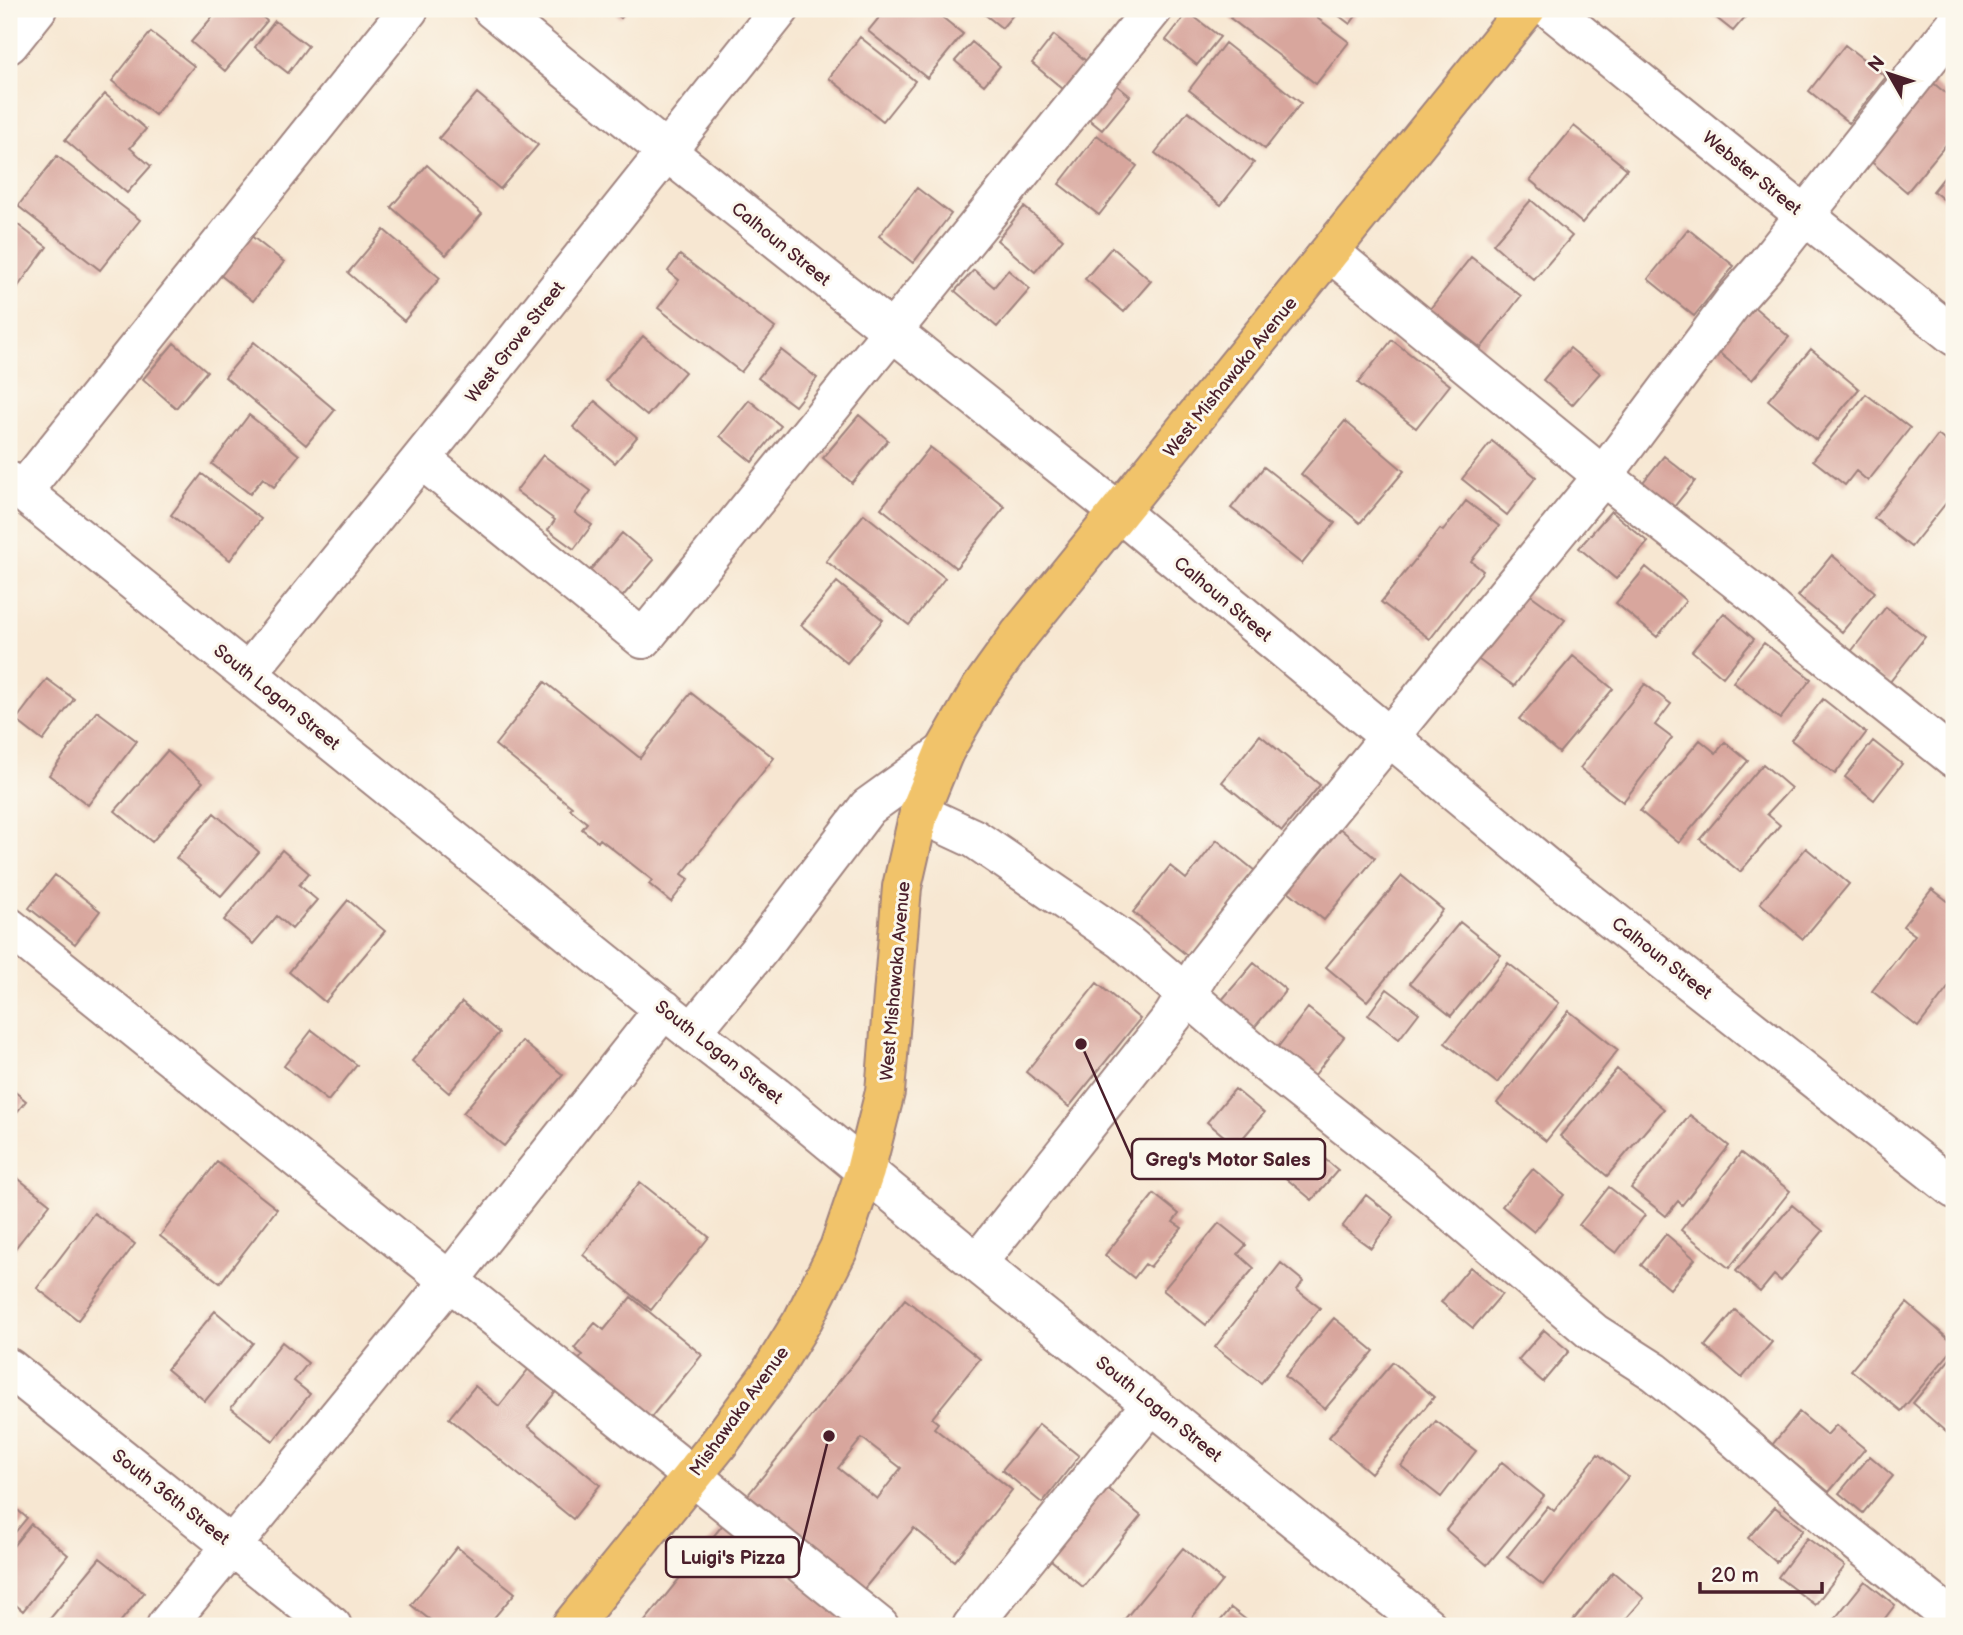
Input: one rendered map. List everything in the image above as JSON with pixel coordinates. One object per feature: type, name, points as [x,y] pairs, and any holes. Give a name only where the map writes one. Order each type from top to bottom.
[{"type":"main road","name":"West Mishawaka Avenue","points":[[865,1171],[885,1092],[902,887],[919,813],[944,752],[981,688],[1019,635],[1526,9]]},
{"type":"main road","name":"Mishawaka Avenue","points":[[571,1626],[769,1375],[803,1320],[839,1248],[865,1171]]},
{"type":"street","points":[[9,44],[37,9]]},
{"type":"street","points":[[15,487],[410,9]]},
{"type":"street","name":"Calhoun Street","points":[[492,9],[1119,512],[1564,883],[1954,1189]]},
{"type":"street","name":"West Grove Street","points":[[248,673],[780,9]]},
{"type":"street","points":[[421,459],[643,639],[1153,9]]},
{"type":"street","name":"Webster Street","points":[[1550,9],[1954,336]]},
{"type":"street","points":[[977,1263],[1173,1016],[1203,967],[1242,917],[1603,475],[1733,302],[1764,267],[1954,26]]},
{"type":"street","points":[[1331,253],[1954,758]]},
{"type":"street","name":"South Logan Street","points":[[15,487],[678,1021],[775,1096],[977,1263],[1427,1626]]},
{"type":"street","name":"West Mishawaka Avenue","points":[[166,1626],[449,1281],[678,1021],[760,949],[868,807],[944,752]]},
{"type":"street","points":[[919,813],[975,839],[1123,940],[1267,1064],[1424,1188],[1594,1332],[1655,1373],[1697,1406],[1833,1523],[1954,1620]]},
{"type":"street","points":[[9,927],[879,1626]]},
{"type":"street","name":"South 36th Street","points":[[9,1368],[332,1626]]},
{"type":"street","points":[[971,1626],[1152,1403]]},
{"type":"building","points":[[219,9],[253,9],[267,21],[225,71],[191,42]]},
{"type":"building","points":[[610,9],[629,9],[621,18]]},
{"type":"building","points":[[886,9],[932,9],[963,34],[927,78],[868,31]]},
{"type":"building","points":[[978,9],[1018,9],[1002,28]]},
{"type":"building","points":[[1238,9],[1305,9],[1349,42],[1316,84],[1230,18]]},
{"type":"building","points":[[1330,9],[1361,9],[1350,24]]},
{"type":"building","points":[[1705,9],[1752,9],[1733,31]]},
{"type":"building","points":[[1188,12],[1220,37],[1197,65],[1166,40]]},
{"type":"building","points":[[275,21],[308,46],[288,73],[255,47]]},
{"type":"building","points":[[151,32],[194,66],[155,115],[112,81]]},
{"type":"building","points":[[1054,35],[1086,61],[1063,89],[1032,63]]},
{"type":"building","points":[[860,37],[915,81],[883,121],[829,78]]},
{"type":"building","points":[[972,42],[1000,66],[984,85],[955,61]]},
{"type":"building","points":[[1225,43],[1301,103],[1265,149],[1189,90]]},
{"type":"building","points":[[1845,45],[1886,77],[1849,123],[1809,91]]},
{"type":"building","points":[[1109,79],[1130,96],[1102,130],[1081,113]]},
{"type":"building","points":[[1932,82],[1954,100],[1954,135],[1907,192],[1868,159]]},
{"type":"building","points":[[477,93],[538,145],[500,189],[439,138]]},
{"type":"building","points":[[105,94],[146,129],[130,148],[151,166],[127,193],[65,140]]},
{"type":"building","points":[[1188,111],[1254,163],[1221,205],[1155,153]]},
{"type":"building","points":[[1574,126],[1627,169],[1582,223],[1530,180]]},
{"type":"building","points":[[1097,135],[1137,166],[1099,215],[1059,184]]},
{"type":"building","points":[[57,156],[140,220],[100,270],[18,206]]},
{"type":"building","points":[[427,165],[482,214],[446,255],[391,207]]},
{"type":"building","points":[[1954,165],[1954,208],[1933,191]]},
{"type":"building","points":[[917,188],[951,214],[913,263],[879,236]]},
{"type":"building","points":[[1531,200],[1572,236],[1534,280],[1493,244]]},
{"type":"building","points":[[1024,207],[1063,239],[1035,272],[997,240]]},
{"type":"building","points":[[9,218],[47,247],[11,296],[9,294]]},
{"type":"building","points":[[1688,229],[1734,266],[1694,316],[1648,279]]},
{"type":"building","points":[[384,230],[440,278],[404,321],[348,273]]},
{"type":"building","points":[[245,231],[284,262],[253,301],[214,270]]},
{"type":"building","points":[[1112,247],[1151,281],[1124,312],[1085,279]]},
{"type":"building","points":[[680,255],[775,328],[741,372],[658,308],[679,280],[668,271]]},
{"type":"building","points":[[1471,257],[1521,296],[1481,348],[1430,309]]},
{"type":"building","points":[[974,270],[994,287],[1008,270],[1030,289],[997,327],[955,291]]},
{"type":"building","points":[[1753,306],[1789,337],[1752,380],[1716,350]]},
{"type":"building","points":[[643,336],[685,372],[647,416],[605,381]]},
{"type":"building","points":[[1392,340],[1450,385],[1416,428],[1358,383]]},
{"type":"building","points":[[254,342],[335,410],[306,445],[225,377]]},
{"type":"building","points":[[174,343],[207,371],[176,408],[143,379]]},
{"type":"building","points":[[1570,348],[1600,373],[1572,405],[1543,380]]},
{"type":"building","points":[[1811,349],[1859,389],[1816,440],[1768,400]]},
{"type":"building","points":[[781,350],[817,378],[795,406],[758,378]]},
{"type":"building","points":[[1866,394],[1910,428],[1868,481],[1856,471],[1845,485],[1813,460]]},
{"type":"building","points":[[749,400],[781,426],[752,462],[720,436]]},
{"type":"building","points":[[595,401],[637,437],[615,463],[573,427]]},
{"type":"building","points":[[249,415],[299,455],[274,487],[263,478],[250,494],[212,464]]},
{"type":"building","points":[[859,415],[888,440],[852,483],[823,458]]},
{"type":"building","points":[[1345,421],[1404,471],[1360,523],[1301,474]]},
{"type":"building","points":[[1938,435],[1954,448],[1954,493],[1911,547],[1874,518]]},
{"type":"building","points":[[1492,441],[1536,477],[1507,515],[1462,479]]},
{"type":"building","points":[[930,447],[1005,507],[956,568],[881,508]]},
{"type":"building","points":[[543,455],[591,491],[575,513],[592,525],[574,549],[548,530],[555,520],[516,491]]},
{"type":"building","points":[[1664,456],[1695,481],[1666,517],[1635,492]]},
{"type":"building","points":[[1264,467],[1335,523],[1302,564],[1231,508]]},
{"type":"building","points":[[202,474],[261,519],[230,560],[171,515]]},
{"type":"building","points":[[1466,501],[1499,526],[1471,561],[1483,571],[1430,639],[1381,602]]},
{"type":"building","points":[[1611,511],[1648,542],[1616,579],[1579,548]]},
{"type":"building","points":[[864,514],[945,578],[909,625],[826,561]]},
{"type":"building","points":[[622,533],[654,560],[617,603],[585,576]]},
{"type":"building","points":[[1832,555],[1875,592],[1842,632],[1798,596]]},
{"type":"building","points":[[1646,567],[1686,601],[1657,637],[1616,603]]},
{"type":"building","points":[[837,582],[883,620],[847,663],[801,625]]},
{"type":"building","points":[[1521,588],[1565,620],[1514,686],[1471,654]]},
{"type":"building","points":[[1886,607],[1925,637],[1889,683],[1850,653]]},
{"type":"building","points":[[1724,613],[1754,639],[1723,677],[1692,651]]},
{"type":"building","points":[[1764,643],[1811,679],[1780,719],[1733,682]]},
{"type":"building","points":[[1573,656],[1613,689],[1559,753],[1519,719]]},
{"type":"building","points":[[47,679],[74,699],[43,741],[16,720]]},
{"type":"building","points":[[545,682],[640,758],[691,693],[774,758],[682,874],[689,879],[671,902],[649,884],[652,880],[600,839],[598,842],[582,829],[587,823],[570,809],[572,807],[495,745]]},
{"type":"building","points":[[1645,684],[1671,704],[1655,725],[1672,738],[1623,802],[1580,768]]},
{"type":"building","points":[[1823,699],[1866,733],[1835,774],[1791,740]]},
{"type":"building","points":[[97,711],[137,741],[88,805],[49,775]]},
{"type":"building","points":[[1260,735],[1320,785],[1282,831],[1222,782]]},
{"type":"building","points":[[1700,740],[1716,753],[1725,742],[1748,761],[1679,843],[1640,811]]},
{"type":"building","points":[[1873,741],[1902,764],[1874,800],[1845,777]]},
{"type":"building","points":[[167,751],[203,782],[152,842],[115,811]]},
{"type":"building","points":[[1763,764],[1791,788],[1767,814],[1780,825],[1740,872],[1700,839]]},
{"type":"building","points":[[214,813],[259,852],[221,896],[176,858]]},
{"type":"building","points":[[1338,827],[1375,858],[1324,920],[1287,890]]},
{"type":"building","points":[[1217,840],[1255,871],[1188,956],[1133,912],[1170,866],[1186,879]]},
{"type":"building","points":[[1806,848],[1849,884],[1803,939],[1760,903]]},
{"type":"building","points":[[282,850],[309,873],[299,885],[317,900],[292,929],[277,916],[253,944],[224,920]]},
{"type":"building","points":[[55,875],[100,911],[75,944],[29,908]]},
{"type":"building","points":[[1402,876],[1443,910],[1367,1001],[1326,967]]},
{"type":"building","points":[[1932,889],[1954,906],[1954,980],[1918,1027],[1872,991],[1915,935],[1903,926]]},
{"type":"building","points":[[348,900],[385,931],[325,1002],[289,972]]},
{"type":"building","points":[[1460,922],[1501,955],[1451,1016],[1410,983]]},
{"type":"building","points":[[1254,963],[1286,990],[1253,1029],[1221,1001]]},
{"type":"building","points":[[1508,963],[1559,1003],[1497,1083],[1445,1043]]},
{"type":"building","points":[[1097,983],[1140,1019],[1069,1107],[1026,1072]]},
{"type":"building","points":[[1387,989],[1419,1013],[1399,1039],[1368,1015]]},
{"type":"building","points":[[462,1002],[499,1033],[449,1093],[412,1061]]},
{"type":"building","points":[[1308,1008],[1344,1037],[1311,1080],[1275,1051]]},
{"type":"building","points":[[1569,1011],[1618,1050],[1546,1141],[1497,1103]]},
{"type":"building","points":[[312,1030],[357,1065],[328,1101],[284,1066]]},
{"type":"building","points":[[522,1041],[563,1075],[504,1146],[463,1113]]},
{"type":"building","points":[[1617,1069],[1664,1109],[1607,1176],[1560,1136]]},
{"type":"building","points":[[9,1087],[26,1101],[9,1122]]},
{"type":"building","points":[[1235,1089],[1264,1113],[1236,1146],[1207,1122]]},
{"type":"building","points":[[1690,1115],[1729,1146],[1682,1205],[1678,1201],[1666,1216],[1631,1188]]},
{"type":"building","points":[[1308,1145],[1338,1170],[1312,1200],[1282,1175]]},
{"type":"building","points":[[1741,1153],[1790,1191],[1729,1268],[1681,1230]]},
{"type":"building","points":[[217,1162],[277,1209],[220,1283],[160,1236]]},
{"type":"building","points":[[1533,1169],[1564,1195],[1534,1232],[1502,1206]]},
{"type":"building","points":[[10,1172],[50,1204],[9,1256],[9,1174]]},
{"type":"building","points":[[640,1182],[709,1237],[651,1310],[583,1255]]},
{"type":"building","points":[[1609,1187],[1645,1215],[1616,1253],[1579,1225]]},
{"type":"building","points":[[1154,1194],[1179,1214],[1173,1222],[1182,1228],[1150,1267],[1145,1264],[1134,1278],[1105,1255]]},
{"type":"building","points":[[1366,1195],[1394,1217],[1371,1248],[1342,1227]]},
{"type":"building","points":[[1792,1205],[1823,1231],[1781,1281],[1774,1275],[1760,1292],[1736,1271]]},
{"type":"building","points":[[94,1213],[135,1244],[78,1320],[37,1288]]},
{"type":"building","points":[[1219,1223],[1246,1245],[1238,1254],[1254,1268],[1206,1325],[1163,1290]]},
{"type":"building","points":[[1666,1234],[1695,1259],[1670,1289],[1641,1265]]},
{"type":"building","points":[[1281,1263],[1303,1281],[1297,1290],[1320,1308],[1261,1383],[1215,1347]]},
{"type":"building","points":[[1470,1267],[1502,1294],[1473,1328],[1441,1302]]},
{"type":"building","points":[[631,1297],[702,1355],[648,1421],[576,1363],[583,1355],[574,1348],[595,1323],[604,1330]]},
{"type":"building","points":[[905,1299],[980,1359],[932,1418],[938,1423],[934,1428],[1012,1490],[955,1561],[914,1528],[859,1595],[743,1501]],"holes":[[[862,1438],[901,1468],[877,1499],[838,1468]]]},
{"type":"building","points":[[1907,1303],[1954,1344],[1954,1348],[1901,1411],[1851,1370]]},
{"type":"building","points":[[1735,1310],[1772,1342],[1742,1378],[1705,1346]]},
{"type":"building","points":[[215,1311],[253,1343],[205,1401],[167,1369]]},
{"type":"building","points":[[1334,1318],[1374,1351],[1325,1409],[1285,1376]]},
{"type":"building","points":[[1544,1330],[1569,1351],[1543,1382],[1518,1360]]},
{"type":"building","points":[[282,1342],[308,1363],[294,1381],[310,1394],[273,1441],[231,1408]]},
{"type":"building","points":[[1954,1354],[1954,1439],[1913,1403]]},
{"type":"building","points":[[1393,1362],[1434,1397],[1371,1473],[1329,1437]]},
{"type":"building","points":[[531,1366],[559,1388],[528,1426],[600,1485],[573,1519],[449,1418],[475,1386],[499,1406]]},
{"type":"building","points":[[1799,1412],[1827,1435],[1836,1425],[1865,1449],[1829,1492],[1772,1445]]},
{"type":"building","points":[[1436,1421],[1476,1451],[1441,1497],[1401,1466]]},
{"type":"building","points":[[1039,1424],[1079,1456],[1042,1503],[1002,1470]]},
{"type":"building","points":[[1598,1454],[1628,1477],[1543,1585],[1507,1557],[1548,1506],[1554,1511]]},
{"type":"building","points":[[1870,1456],[1893,1476],[1863,1513],[1839,1493]]},
{"type":"building","points":[[1502,1462],[1544,1496],[1487,1565],[1446,1530]]},
{"type":"building","points":[[1101,1483],[1141,1516],[1083,1587],[1044,1554]]},
{"type":"building","points":[[9,1503],[27,1518],[9,1540]]},
{"type":"building","points":[[1775,1507],[1803,1530],[1776,1562],[1748,1538]]},
{"type":"building","points":[[725,1522],[854,1626],[641,1626]]},
{"type":"building","points":[[31,1524],[68,1555],[23,1611],[9,1599],[9,1551]]},
{"type":"building","points":[[1807,1538],[1845,1566],[1815,1605],[1778,1577]]},
{"type":"building","points":[[457,1547],[515,1593],[487,1626],[438,1626],[411,1605]]},
{"type":"building","points":[[1183,1548],[1222,1581],[1185,1626],[1119,1626]]},
{"type":"building","points":[[100,1558],[144,1593],[117,1626],[44,1626]]},
{"type":"building","points":[[1613,1572],[1644,1598],[1620,1626],[1575,1626],[1571,1623]]},
{"type":"building","points":[[1865,1581],[1895,1605],[1879,1626],[1829,1626]]},
{"type":"building","points":[[1231,1608],[1254,1626],[1216,1626]]},
{"type":"place","name":"Greg's Motor Sales","points":[[1081,1044]]},
{"type":"place","name":"Luigi's Pizza","points":[[829,1436]]}]
